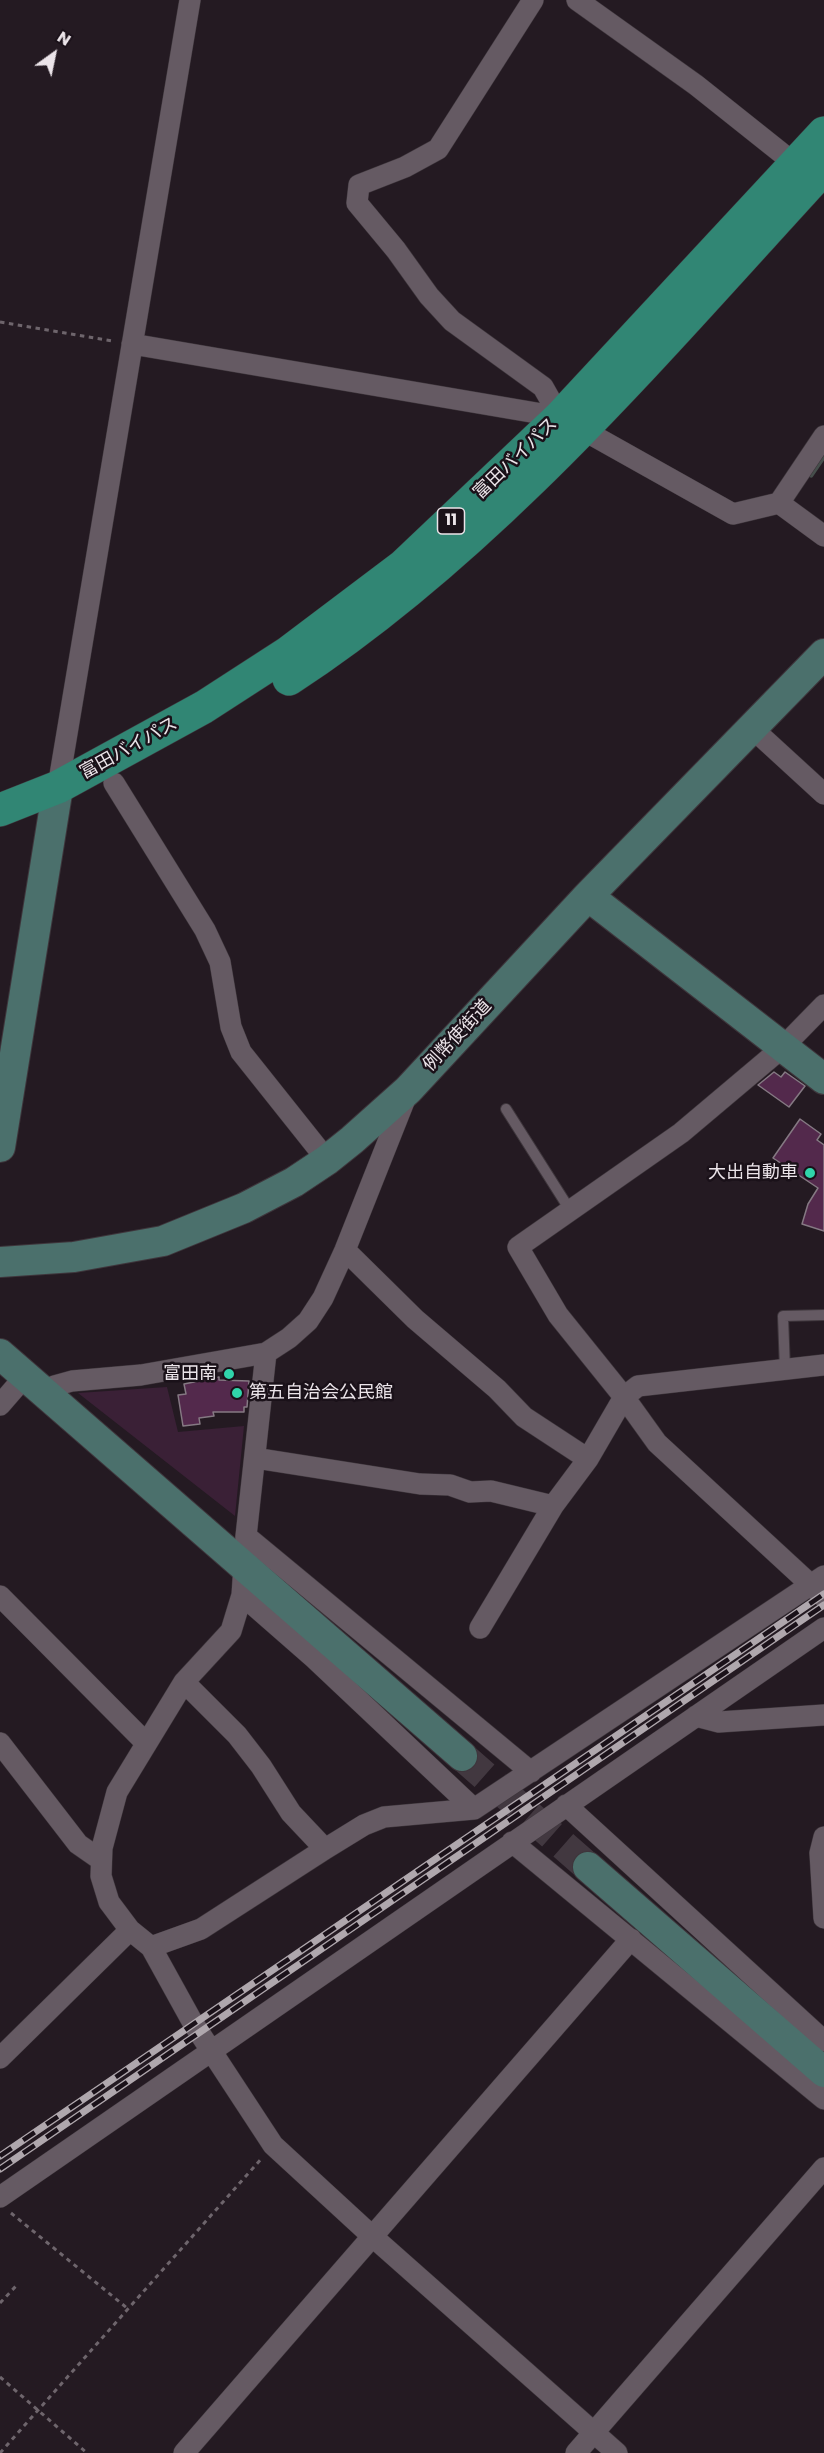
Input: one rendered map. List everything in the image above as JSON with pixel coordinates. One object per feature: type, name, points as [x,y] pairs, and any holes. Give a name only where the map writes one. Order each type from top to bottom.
[{"type":"main road","name":"富田バイパス","points":[[0,833],[289,652],[403,566],[571,423],[814,174],[824,133]]},
{"type":"main road","name":"富田バイパス","points":[[0,810],[56,799],[114,783],[226,720],[303,670],[420,581],[506,504],[571,423]]},
{"type":"street","points":[[0,1147],[190,0]]},
{"type":"street","points":[[533,0],[438,149],[405,167],[359,185],[357,203],[396,250],[429,296],[452,321],[543,387],[571,423]]},
{"type":"street","points":[[577,0],[696,85],[814,174]]},
{"type":"street","points":[[132,344],[571,423],[733,514],[779,503],[824,436]]},
{"type":"street","points":[[779,503],[824,536]]},
{"type":"street","name":"例幣使街道","points":[[0,1262],[74,1257],[163,1241],[244,1208],[294,1182],[327,1160],[408,1090],[588,896],[824,654]]},
{"type":"street","points":[[752,728],[824,794]]},
{"type":"street","points":[[114,783],[205,930],[220,962],[231,1028],[241,1052],[327,1160]]},
{"type":"street","points":[[588,896],[824,1079]]},
{"type":"street","points":[[151,1947],[201,1929],[364,1825],[384,1817],[474,1809],[820,1586],[657,1443],[624,1397],[558,1315],[518,1247],[681,1133],[783,1047],[824,1005]]},
{"type":"street","points":[[0,1405],[36,1383],[54,1386],[72,1381],[141,1375],[266,1353],[289,1338],[308,1321],[323,1298],[345,1250],[408,1090]]},
{"type":"street","points":[[345,1250],[415,1319],[497,1389],[524,1417],[588,1459]]},
{"type":"street","points":[[266,1353],[242,1581],[231,1631],[184,1682],[117,1792],[101,1860],[101,1876],[109,1902],[130,1930],[151,1947],[177,1996],[273,2145],[373,2237],[617,2453]]},
{"type":"street","points":[[0,1354],[36,1383],[242,1581],[314,1658],[474,1809]]},
{"type":"street","points":[[480,1628],[553,1506],[588,1459],[624,1397],[638,1386],[824,1365]]},
{"type":"street","points":[[255,1458],[420,1484],[450,1485],[470,1492],[491,1491],[553,1506]]},
{"type":"street","points":[[246,1536],[531,1772]]},
{"type":"street","points":[[242,1581],[462,1756]]},
{"type":"street","points":[[0,1596],[146,1743]]},
{"type":"street","points":[[5,2205],[211,2050],[824,1628]]},
{"type":"street","points":[[184,1682],[237,1735],[261,1766],[291,1813],[325,1849]]},
{"type":"street","points":[[696,1716],[719,1722],[824,1715]]},
{"type":"street","points":[[0,1743],[78,1844],[101,1860]]},
{"type":"street","points":[[566,1805],[824,2041]]},
{"type":"street","points":[[824,1837],[820,1852],[824,1918]]},
{"type":"street","points":[[513,1842],[824,2099]]},
{"type":"street","points":[[588,1867],[824,2072]]},
{"type":"street","points":[[0,2058],[130,1930]]},
{"type":"street","points":[[184,2453],[631,1939]]},
{"type":"street","points":[[576,2453],[824,2168]]},
{"type":"lane","points":[[506,1109],[570,1210]]},
{"type":"lane","points":[[784,1370],[783,1316],[824,1315]]},
{"type":"path","points":[[0,322],[132,344]]},
{"type":"path","points":[[0,2453],[273,2145]]},
{"type":"path","points":[[5,2205],[127,2308]]},
{"type":"path","points":[[0,2303],[16,2286]]},
{"type":"path","points":[[0,2377],[87,2453]]},
{"type":"shaded area","points":[[167,1387],[178,1432],[244,1426],[235,1516],[78,1393]]},
{"type":"building","points":[[774,1072],[781,1077],[785,1072],[805,1086],[789,1107],[758,1085]]},
{"type":"building","name":"大出自動車","points":[[800,1119],[821,1134],[817,1140],[824,1145],[824,1231],[802,1224],[808,1204],[818,1188],[773,1158]]},
{"type":"building","points":[[219,1377],[219,1380],[249,1381],[247,1407],[244,1407],[244,1412],[213,1412],[214,1416],[199,1418],[200,1424],[183,1426],[178,1395],[186,1394],[184,1384]]},
{"type":"waterway","points":[[811,475],[824,456]]},
{"type":"tunnel","points":[[462,1756],[588,1867]]},
{"type":"railway","points":[[0,2156],[824,1594]]},
{"type":"railway","points":[[0,2169],[824,1605]]},
{"type":"place","name":"大出自動車","points":[[810,1173]]},
{"type":"place","name":"富田南","points":[[229,1374]]},
{"type":"place","name":"第五自治会公民館","points":[[237,1393]]}]
